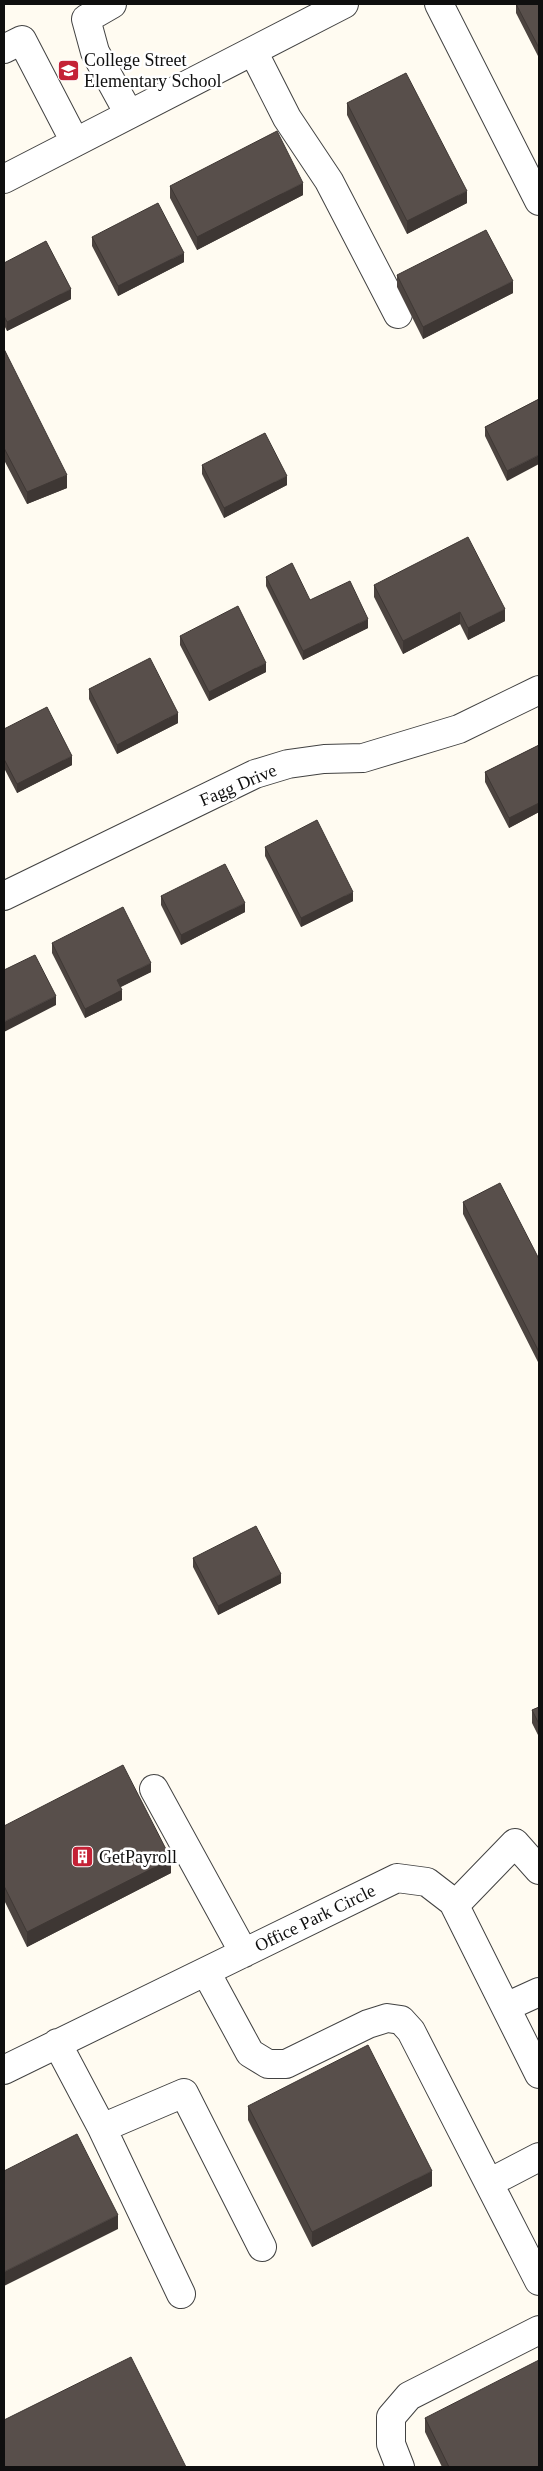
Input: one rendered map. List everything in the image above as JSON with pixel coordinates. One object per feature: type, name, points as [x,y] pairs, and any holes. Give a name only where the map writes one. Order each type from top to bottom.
[{"type":"street","points":[[112,4],[86,20],[95,52],[129,114]]},
{"type":"street","points":[[4,179],[344,4]]},
{"type":"street","points":[[439,4],[539,201]]},
{"type":"street","points":[[4,49],[22,40],[75,142]]},
{"type":"street","points":[[253,51],[287,118],[329,181],[398,314]]},
{"type":"street","name":"Fagg Drive","points":[[4,896],[255,774],[288,764],[372,756],[459,730],[539,690]]},
{"type":"street","points":[[154,1789],[244,1953]]},
{"type":"street","points":[[455,1905],[515,1843],[539,1870]]},
{"type":"street","name":"Office Park Circle","points":[[4,2070],[397,1878],[427,1882],[455,1905],[539,2074]]},
{"type":"street","points":[[206,1972],[250,2053],[268,2064],[286,2064],[368,2024],[387,2018],[401,2020],[411,2031],[539,2281]]},
{"type":"street","points":[[506,2007],[539,1992]]},
{"type":"street","points":[[57,2043],[102,2128],[182,2294]]},
{"type":"street","points":[[102,2128],[184,2093],[262,2247]]},
{"type":"street","points":[[489,2184],[539,2157]]},
{"type":"street","points":[[400,2467],[391,2444],[391,2417],[409,2396],[539,2330]]},
{"type":"building","points":[[516,4],[539,4],[539,48]]},
{"type":"building","points":[[406,73],[467,191],[407,221],[347,103]]},
{"type":"building","points":[[277,131],[303,183],[197,237],[170,186]]},
{"type":"building","points":[[158,203],[184,253],[118,286],[92,237]]},
{"type":"building","points":[[486,230],[513,281],[423,327],[397,275]]},
{"type":"building","points":[[46,241],[71,289],[7,322],[4,316],[4,263]]},
{"type":"building","points":[[4,349],[67,475],[27,492],[4,448]]},
{"type":"building","points":[[539,399],[539,455],[507,471],[485,427]]},
{"type":"building","points":[[265,433],[287,476],[224,508],[202,465]]},
{"type":"building","points":[[468,537],[505,609],[468,628],[460,612],[403,641],[374,585]]},
{"type":"building","points":[[292,563],[310,600],[350,581],[368,619],[303,651],[266,577]]},
{"type":"building","points":[[238,606],[266,663],[209,692],[180,636]]},
{"type":"building","points":[[150,658],[178,713],[117,745],[89,689]]},
{"type":"building","points":[[47,707],[72,756],[17,784],[4,759],[4,729]]},
{"type":"building","points":[[539,745],[539,803],[509,818],[485,772]]},
{"type":"building","points":[[317,820],[353,892],[301,918],[265,847]]},
{"type":"building","points":[[225,864],[245,903],[181,935],[161,896]]},
{"type":"building","points":[[123,907],[151,963],[117,980],[122,990],[85,1009],[52,943]]},
{"type":"building","points":[[35,955],[56,996],[4,1022],[4,970]]},
{"type":"building","points":[[500,1183],[539,1259],[539,1352],[463,1202]]},
{"type":"building","points":[[256,1526],[281,1574],[218,1606],[193,1558]]},
{"type":"building","points":[[539,1707],[539,1724],[532,1710]]},
{"type":"building","name":"GetPayroll","points":[[123,1765],[171,1859],[27,1932],[4,1886],[4,1826]]},
{"type":"building","points":[[368,2045],[432,2171],[312,2232],[248,2106]]},
{"type":"building","points":[[77,2134],[118,2215],[4,2272],[4,2171]]},
{"type":"building","points":[[131,2357],[186,2467],[4,2467],[4,2420]]},
{"type":"building","points":[[539,2360],[539,2467],[449,2467],[425,2418]]},
{"type":"place","name":"College Street Elementary School","points":[[68,70]]},
{"type":"place","name":"GetPayroll","points":[[83,1857]]}]
